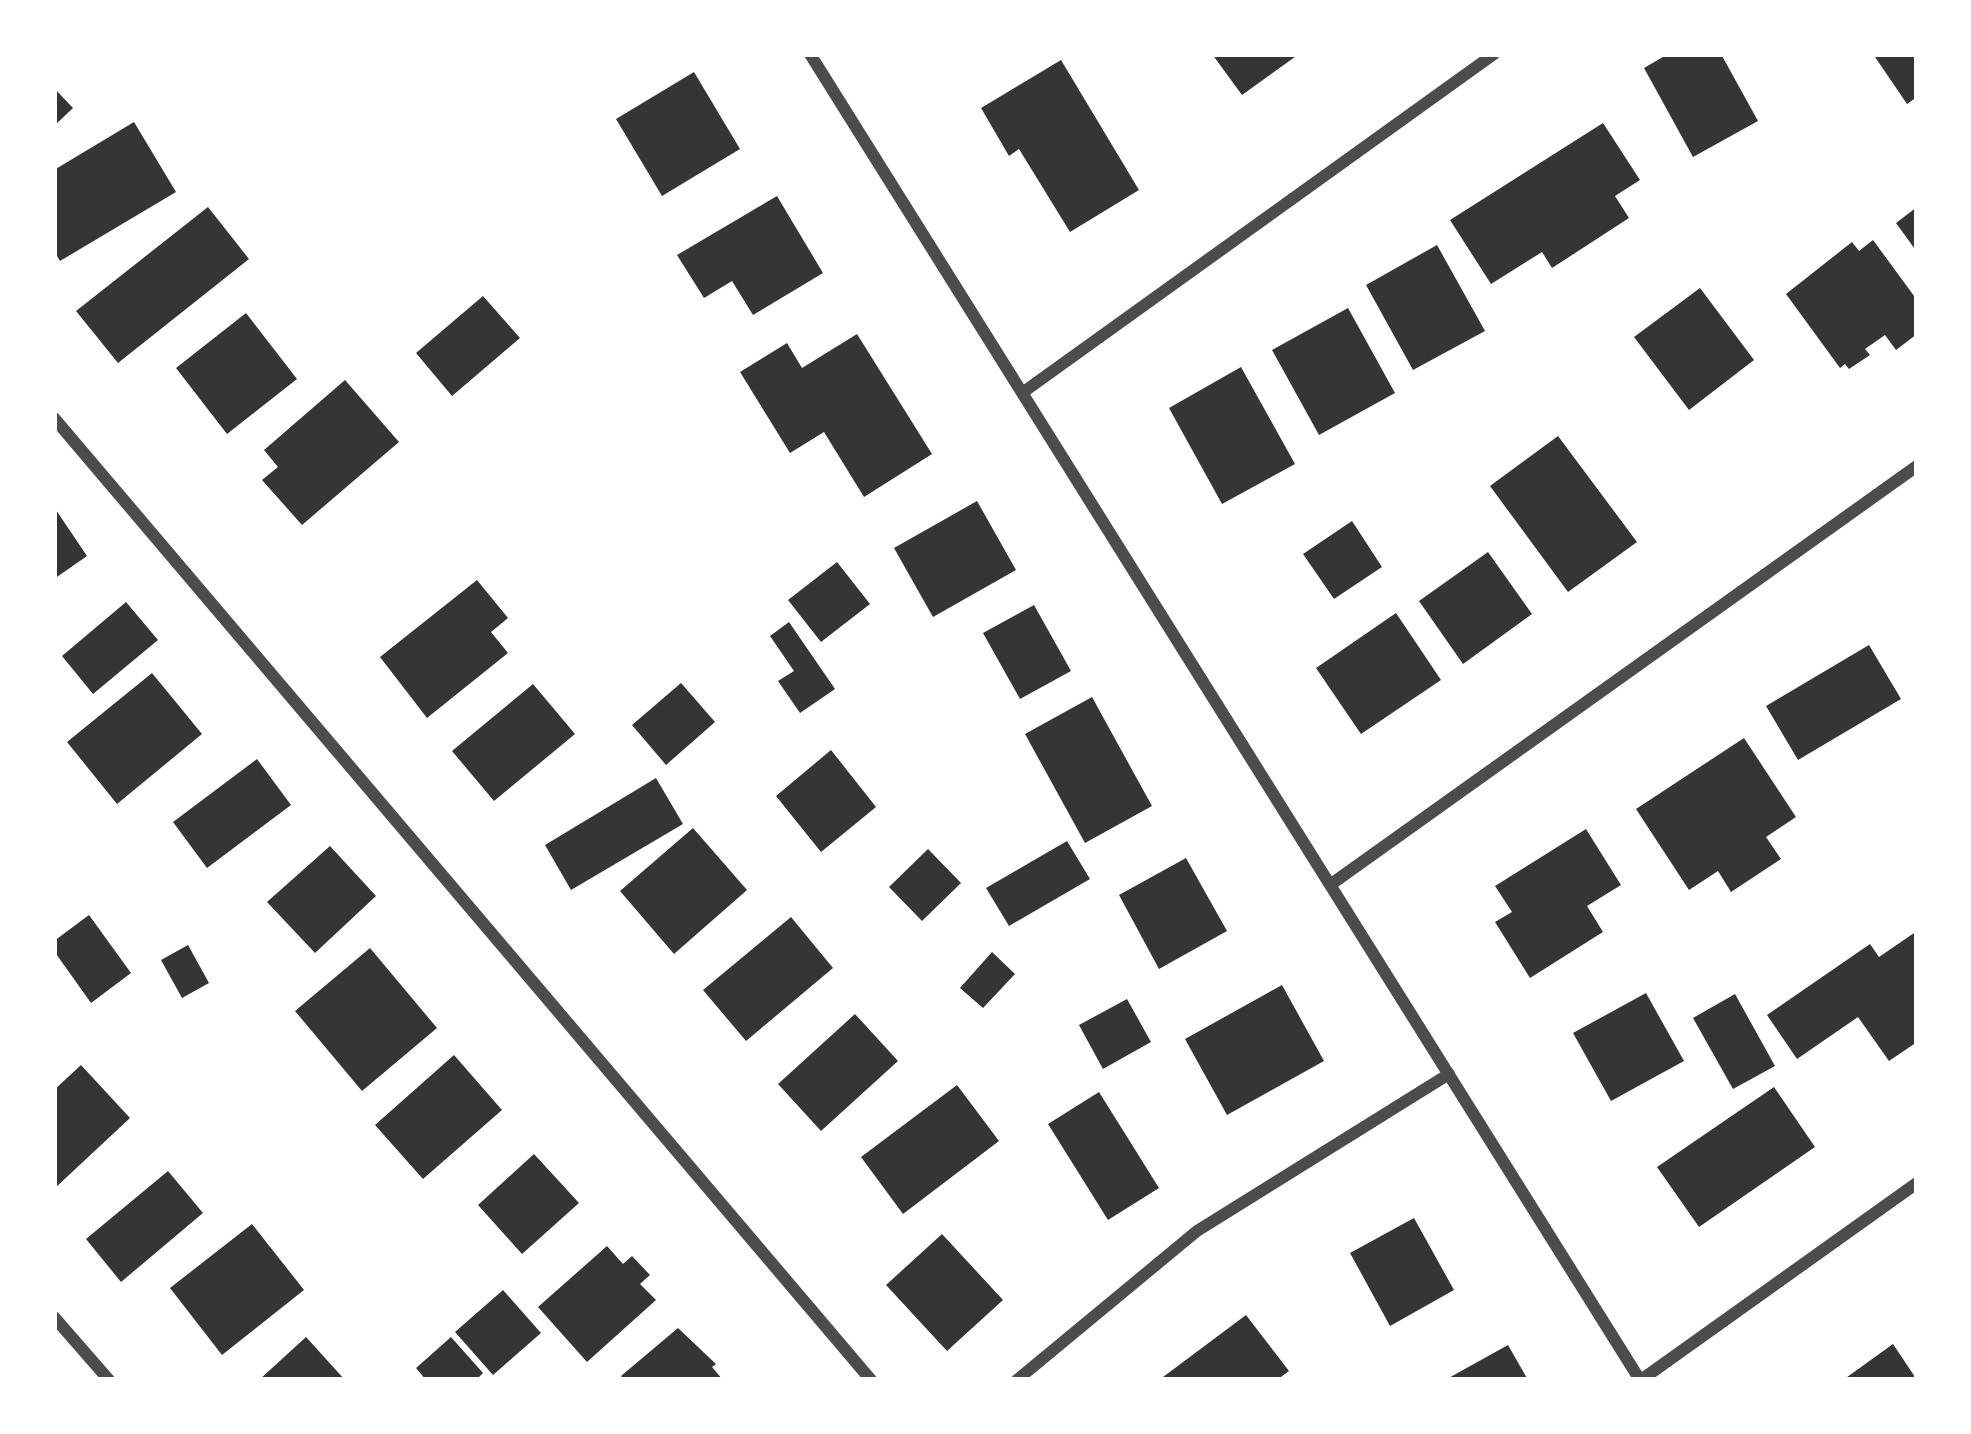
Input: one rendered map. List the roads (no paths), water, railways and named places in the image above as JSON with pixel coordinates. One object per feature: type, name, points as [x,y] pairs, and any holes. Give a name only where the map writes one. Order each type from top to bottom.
[{"type":"street","points":[[810,54],[1640,1380],[1917,1184]]},
{"type":"street","points":[[1022,393],[1494,54]]},
{"type":"street","points":[[54,418],[871,1380]]},
{"type":"street","points":[[1330,884],[1917,466]]},
{"type":"street","points":[[1017,1380],[1197,1231],[1449,1075]]},
{"type":"street","points":[[54,1317],[109,1380]]}]
